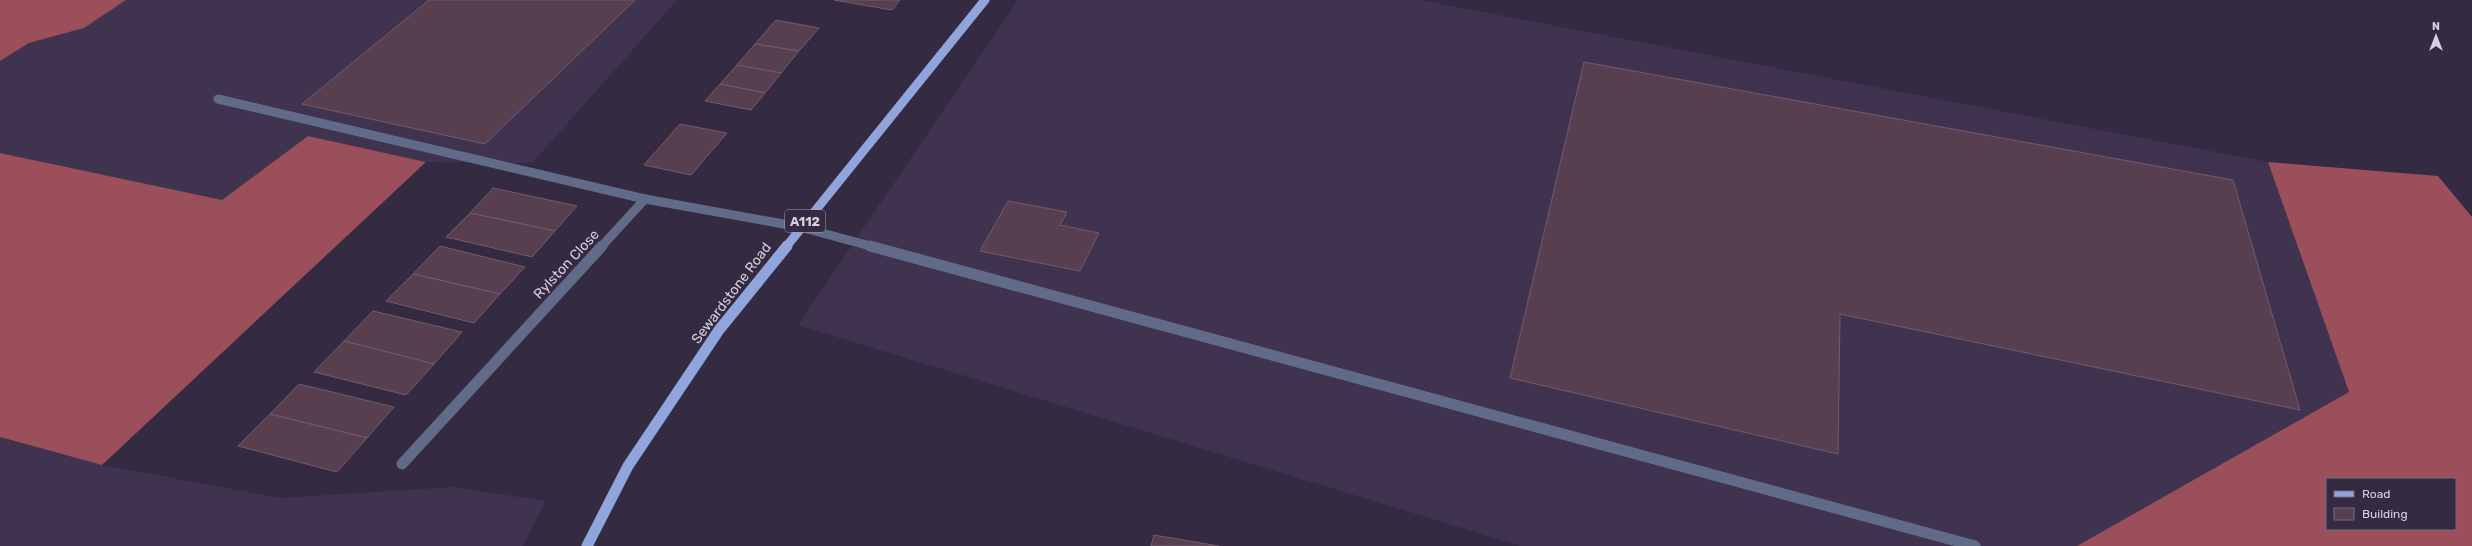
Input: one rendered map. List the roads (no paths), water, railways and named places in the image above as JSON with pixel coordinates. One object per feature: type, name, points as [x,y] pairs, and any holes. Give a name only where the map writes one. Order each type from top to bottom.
[{"type":"main road","name":"Sewardstone Road","points":[[587,546],[632,459],[719,330],[985,0]]},
{"type":"street","points":[[218,99],[645,200],[800,228],[1975,546]]},
{"type":"street","name":"Rylston Close","points":[[402,464],[645,200]]}]
